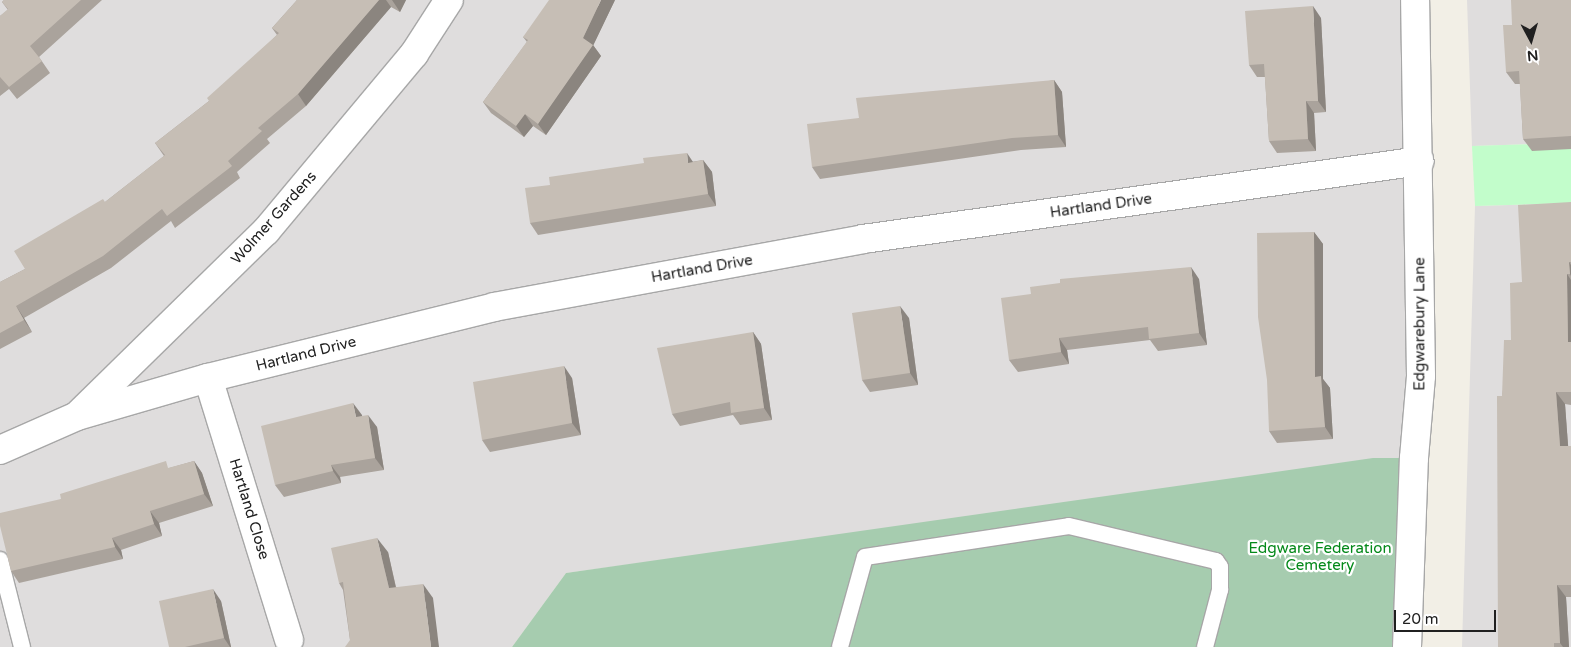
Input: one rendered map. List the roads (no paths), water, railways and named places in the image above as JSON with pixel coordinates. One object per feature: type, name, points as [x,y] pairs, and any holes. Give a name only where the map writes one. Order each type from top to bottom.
[{"type":"street","name":"Wolmer Gardens","points":[[77,416],[266,231],[414,54],[449,0]]},
{"type":"street","name":"Edgwarebury Lane","points":[[1407,647],[1414,458],[1421,376],[1420,161],[1415,0]]},
{"type":"street","name":"Hartland Drive","points":[[0,450],[77,416],[208,378],[494,307],[844,243],[1420,161]]},
{"type":"street","name":"Hartland Close","points":[[208,378],[290,640]]},
{"type":"lane","points":[[840,647],[865,556],[1069,526],[1216,561],[1220,566],[1220,590],[1205,647]]},
{"type":"lane","points":[[0,560],[22,647]]},
{"type":"park label","name":"Edgware Federation Cemetery","points":[[1320,556]]}]
